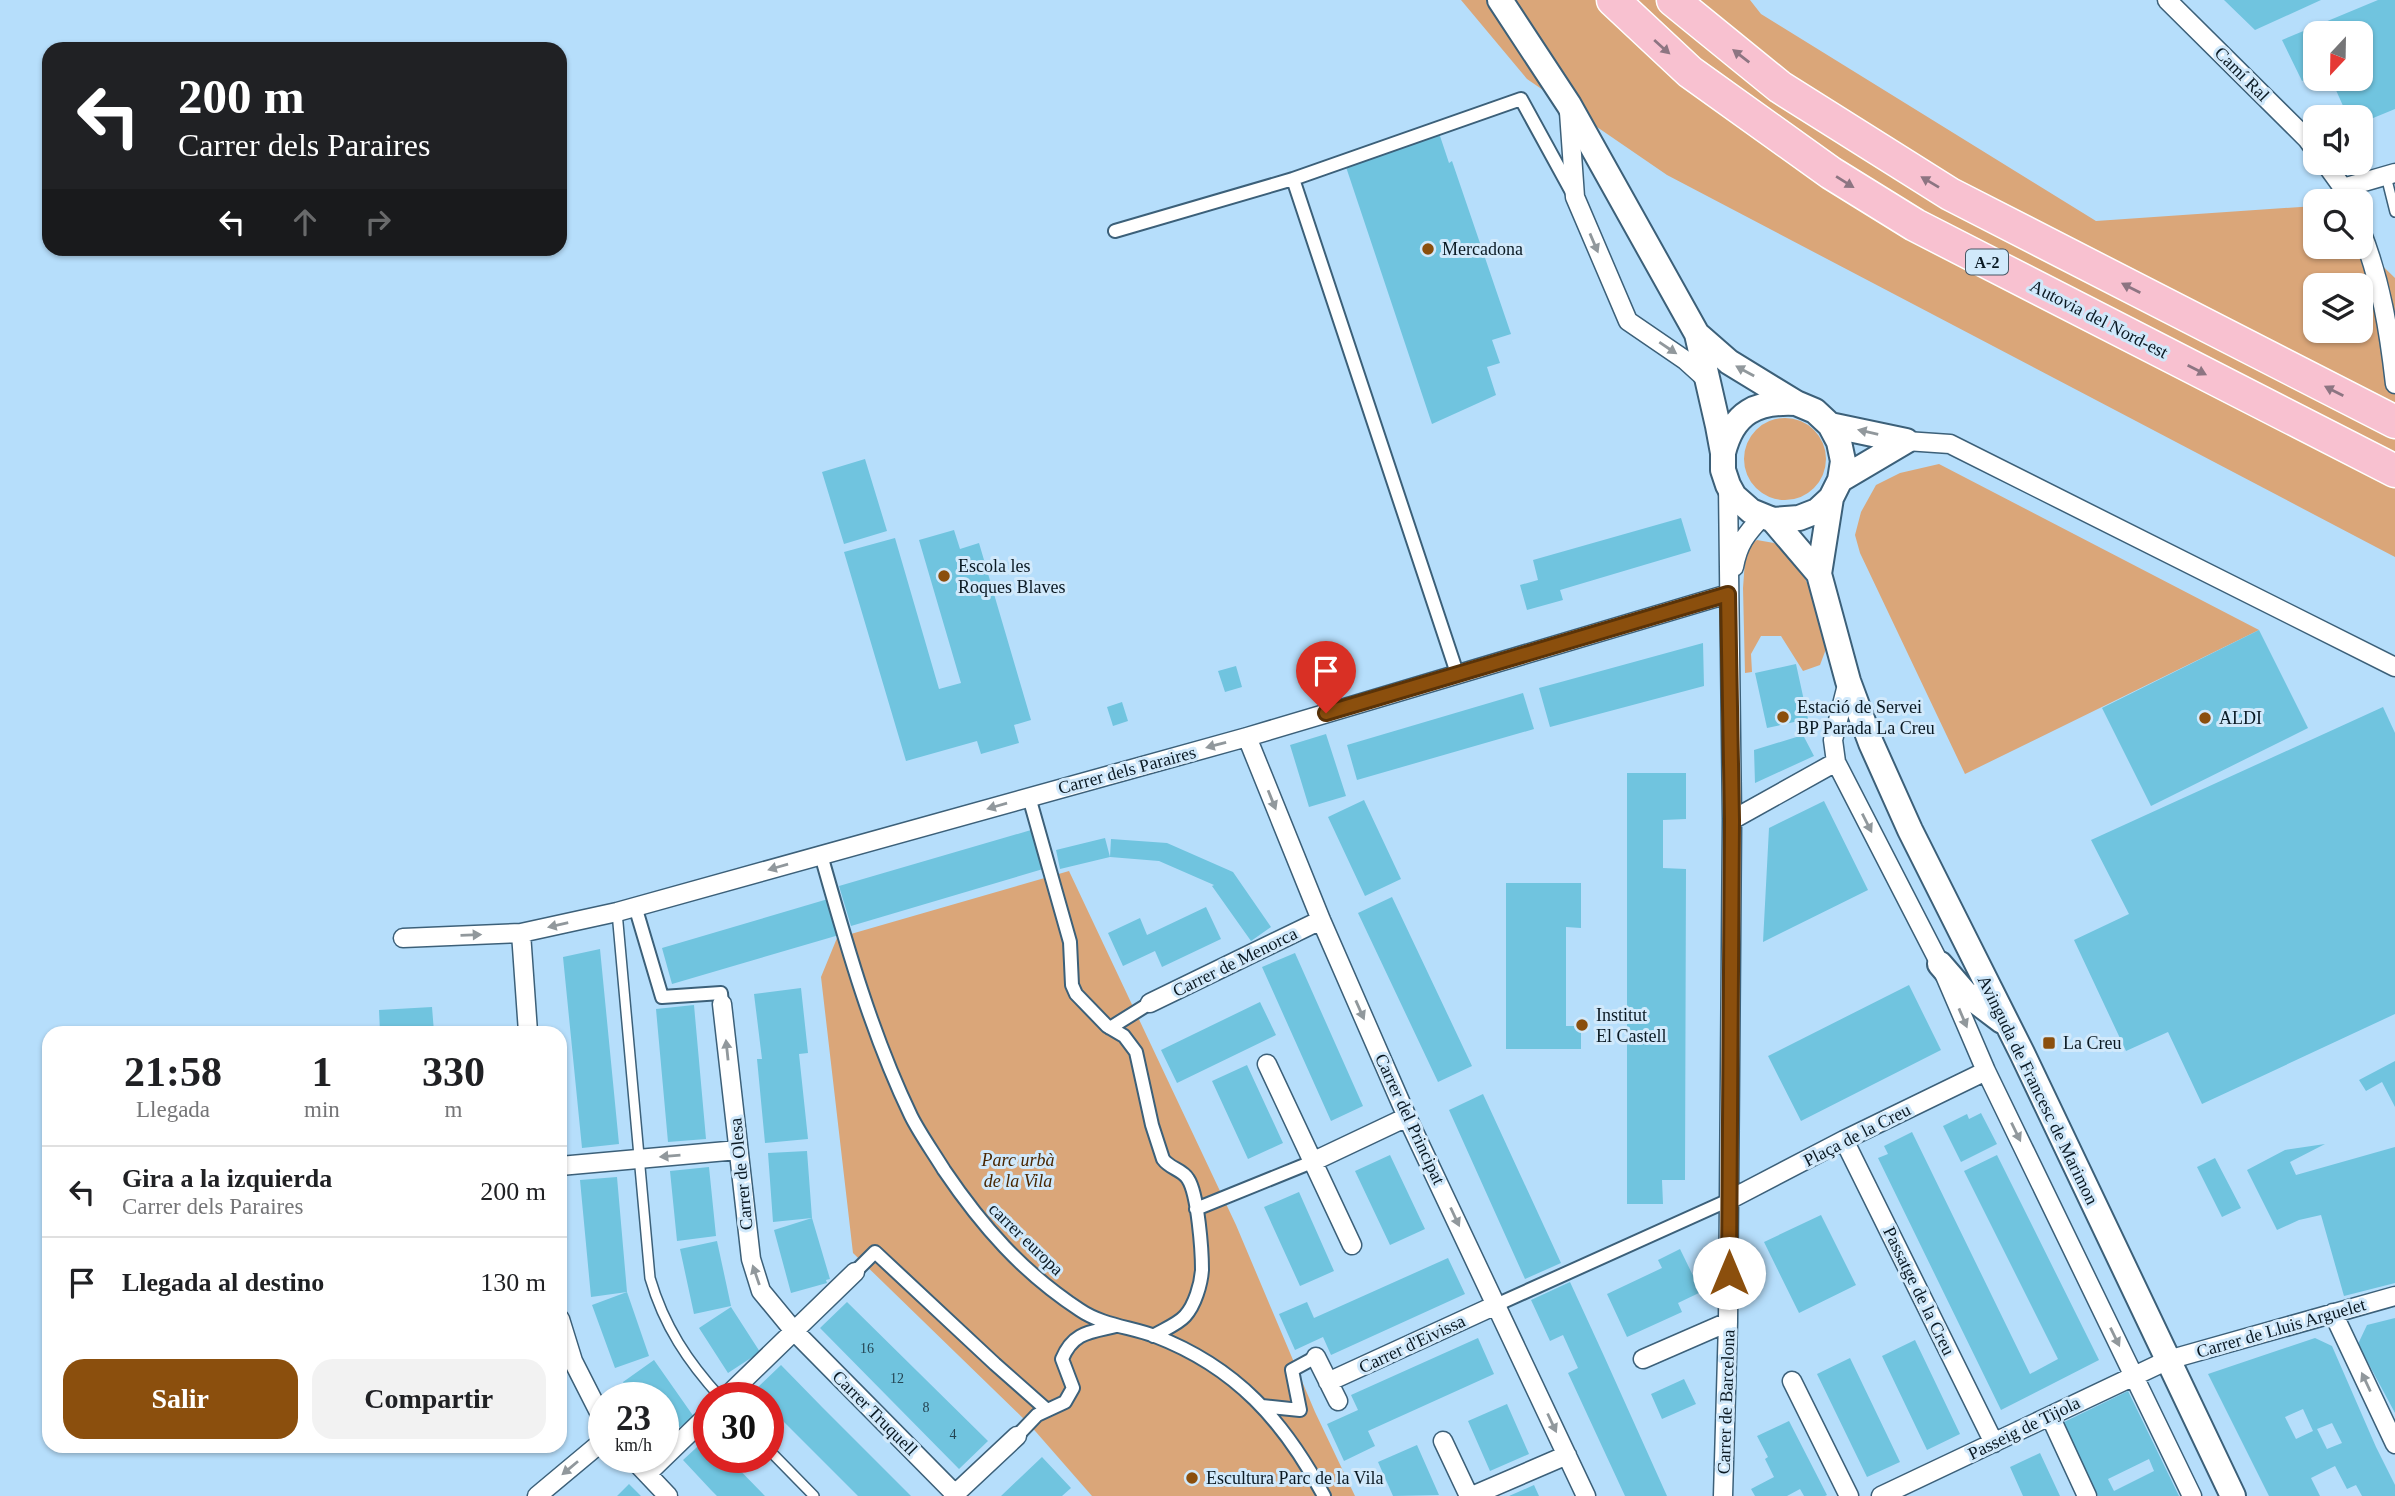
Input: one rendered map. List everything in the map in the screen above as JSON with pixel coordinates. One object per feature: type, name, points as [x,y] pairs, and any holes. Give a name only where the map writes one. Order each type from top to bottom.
[{"type":"highway","name":"Autovia del Nord-est","points":[[1613,0],[1681,64],[1711,87],[1831,173],[1915,225],[2395,471]]},
{"type":"highway","name":"A-2","points":[[1673,0],[1780,87],[1950,194],[2395,422]]},
{"type":"main road","points":[[1500,0],[1569,105],[1697,334],[1728,485],[1741,505],[1767,518],[1819,574]]},
{"type":"main road","points":[[1697,334],[1728,362],[1796,403],[1815,411],[1830,425],[1839,442],[1843,461],[1819,574]]},
{"type":"main road","points":[[1723,453],[1732,427],[1752,409],[1767,403],[1796,403]]},
{"type":"main road","points":[[1830,425],[1906,441]]},
{"type":"main road","points":[[1767,518],[1799,518],[1817,511],[1836,489],[1906,441]]},
{"type":"main road","name":"Avinguda de Francesc de Marimon","points":[[1819,574],[1848,681],[1871,743],[1910,830],[2008,1026],[2233,1496]]},
{"type":"main road","points":[[1940,964],[1965,993],[2008,1026]]},
{"type":"street","name":"Camí Ral","points":[[2167,0],[2303,135]]},
{"type":"street","points":[[1115,231],[1293,179],[1521,99],[1575,197],[1628,321],[1685,360],[1706,379]]},
{"type":"street","points":[[1569,105],[1575,197]]},
{"type":"street","points":[[2359,189],[2390,175]]},
{"type":"street","points":[[1293,179],[1457,673]]},
{"type":"street","points":[[2371,259],[2388,321],[2395,384]]},
{"type":"street","points":[[1906,441],[1950,444],[2395,667]]},
{"type":"street","name":"Carrer de Barcelona","points":[[1723,1496],[1728,1322],[1732,820],[1728,485]]},
{"type":"street","name":"Carrer de Barcelona","points":[[1728,594],[1737,549],[1748,532],[1767,518]]},
{"type":"street","name":"Carrer dels Paraires","points":[[403,938],[521,933],[617,912],[1247,737],[1728,594]]},
{"type":"street","name":"Avinguda de Francesc de Marimon","points":[[1848,681],[1833,740],[1836,762],[1940,964],[1986,1071],[2192,1496]]},
{"type":"street","name":"Carrer del Principat","points":[[1247,737],[1321,920],[1407,1117],[1586,1496]]},
{"type":"street","points":[[1732,820],[1836,762]]},
{"type":"street","points":[[1029,797],[1070,942],[1072,985],[1076,994],[1110,1028],[1124,1036],[1136,1052],[1152,1125],[1163,1159],[1180,1170],[1190,1182],[1196,1209],[1202,1272],[1195,1299],[1185,1317],[1153,1336]]},
{"type":"street","name":"carrer europa","points":[[821,855],[852,961],[877,1033],[912,1117],[967,1205],[1001,1245],[1082,1312],[1185,1350],[1224,1372],[1251,1394],[1280,1426],[1305,1461],[1324,1496]]},
{"type":"street","points":[[635,906],[662,997],[721,993],[722,1004]]},
{"type":"street","name":"Carrer de Menorca","points":[[1150,1003],[1321,920]]},
{"type":"street","points":[[521,933],[528,1026]]},
{"type":"street","points":[[1110,1028],[1150,1003]]},
{"type":"street","name":"Carrer de Olesa","points":[[722,1004],[751,1259],[761,1291],[794,1331]]},
{"type":"street","points":[[1268,1064],[1352,1245]]},
{"type":"street","name":"Plaça de la Creu","points":[[1729,1200],[1986,1071]]},
{"type":"street","points":[[1196,1209],[1312,1162],[1407,1117]]},
{"type":"street","name":"Passatge de la Creu","points":[[1844,1140],[1994,1443]]},
{"type":"street","points":[[567,1165],[738,1150]]},
{"type":"street","points":[[1496,1305],[1729,1200]]},
{"type":"street","points":[[740,1382],[875,1252],[1047,1410]]},
{"type":"street","name":"Carrer de Lluis Arguelet","points":[[2168,1360],[2395,1296]]},
{"type":"street","name":"Carrer d'Eivissa","points":[[1328,1382],[1496,1305]]},
{"type":"street","points":[[2333,1313],[2395,1444]]},
{"type":"street","points":[[1643,1359],[1728,1322]]},
{"type":"street","points":[[954,1495],[1037,1415],[1065,1402],[1073,1388],[1062,1359],[1067,1346],[1076,1337],[1116,1325]]},
{"type":"street","name":"Carrer Truquell","points":[[794,1331],[954,1495]]},
{"type":"street","points":[[567,1342],[588,1391]]},
{"type":"street","points":[[1262,1406],[1300,1410],[1292,1370],[1316,1357],[1338,1401]]},
{"type":"street","name":"Passeig de Tijola","points":[[1881,1496],[1907,1491],[1994,1443],[2168,1360]]},
{"type":"street","points":[[1792,1381],[1849,1496]]},
{"type":"street","points":[[2050,1416],[2087,1496]]},
{"type":"street","points":[[668,1496],[646,1474],[693,1429]]},
{"type":"street","points":[[1443,1441],[1470,1496],[1567,1455]]},
{"type":"street","points":[[537,1496],[588,1453]]},
{"type":"lane","points":[[2390,175],[2395,212]]},
{"type":"lane","points":[[617,912],[650,1278],[670,1330],[685,1356],[709,1382]]},
{"type":"lane","points":[[784,1465],[814,1496]]},
{"type":"green space","points":[[1461,0],[1750,0],[1761,14],[2096,221],[2303,207],[2303,259],[2373,259],[2373,257],[2395,278],[2395,557],[1667,175],[1527,79]]},
{"type":"green space","points":[[1785,418],[1801,421],[1814,430],[1823,443],[1826,459],[1823,475],[1814,488],[1801,497],[1785,500],[1769,497],[1756,488],[1747,475],[1744,459],[1747,443],[1756,430],[1769,421]]},
{"type":"green space","points":[[1939,464],[2259,630],[1965,774],[1860,553],[1855,535],[1861,512],[1876,485],[1900,473]]},
{"type":"green space","points":[[1757,540],[1774,543],[1796,560],[1809,587],[1826,649],[1820,665],[1803,671],[1781,636],[1761,636],[1751,654],[1752,672],[1745,673],[1743,588],[1746,547]]},
{"type":"green space","name":"Parc urbà de la Vila","points":[[1069,871],[1236,1225],[1315,1412],[1355,1496],[1092,1496],[1029,1424],[853,1253],[821,977],[837,938]]},
{"type":"building","points":[[2224,0],[2321,0],[2255,30]]},
{"type":"building","points":[[2378,0],[2395,0],[2395,109],[2373,118],[2373,105],[2343,105],[2336,91],[2373,91],[2373,21],[2328,21]]},
{"type":"building","points":[[2303,31],[2303,81],[2302,81],[2282,40]]},
{"type":"building","name":"Mercadona","points":[[1439,133],[1449,163],[1452,161],[1511,334],[1492,340],[1500,363],[1487,367],[1496,395],[1432,424],[1345,164]]},
{"type":"building","points":[[865,459],[887,531],[844,544],[822,472]]},
{"type":"building","points":[[1681,518],[1691,551],[1560,590],[1563,600],[1527,610],[1520,585],[1538,580],[1533,560]]},
{"type":"building","points":[[954,530],[960,549],[979,543],[1031,720],[1014,725],[1019,743],[981,754],[977,741],[906,761],[844,552],[895,538],[939,689],[961,683],[919,540]]},
{"type":"building","name":"ALDI","points":[[2259,630],[2308,728],[2151,806],[2102,708]]},
{"type":"building","points":[[1703,643],[1704,686],[1550,727],[1539,688]]},
{"type":"building","points":[[1796,664],[1808,719],[1767,728],[1755,673]]},
{"type":"building","points":[[1236,666],[1242,687],[1225,692],[1218,671]]},
{"type":"building","points":[[1523,693],[1534,729],[1357,780],[1347,745]]},
{"type":"building","points":[[1122,702],[1128,721],[1113,726],[1107,707]]},
{"type":"building","points":[[2383,707],[2395,733],[2395,1014],[2202,1104],[2168,1032],[2126,1051],[2074,940],[2129,914],[2091,840]]},
{"type":"building","points":[[1326,734],[1346,796],[1309,807],[1290,745]]},
{"type":"building","points":[[1803,735],[1814,756],[1755,783],[1754,750]]},
{"type":"building","points":[[1627,773],[1686,773],[1686,819],[1663,820],[1663,868],[1686,869],[1685,1180],[1662,1180],[1663,1204],[1627,1204]]},
{"type":"building","points":[[1364,800],[1401,879],[1365,896],[1328,817]]},
{"type":"building","points":[[1824,801],[1868,890],[1763,942],[1769,828]]},
{"type":"building","points":[[1031,830],[1043,869],[851,926],[839,886]]},
{"type":"building","points":[[1105,838],[1110,857],[1060,869],[1056,850]]},
{"type":"building","points":[[1111,839],[1167,843],[1233,872],[1271,927],[1251,941],[1212,886],[1214,885],[1159,861],[1110,857]]},
{"type":"building","points":[[1506,883],[1581,883],[1581,928],[1566,927],[1566,1026],[1581,1026],[1581,1049],[1506,1049]]},
{"type":"building","points":[[1392,897],[1472,1066],[1438,1082],[1358,913]]},
{"type":"building","points":[[828,899],[839,935],[672,984],[662,948]]},
{"type":"building","points":[[1206,907],[1221,939],[1162,967],[1155,951],[1123,966],[1108,933],[1140,918],[1147,935]]},
{"type":"building","points":[[600,949],[619,1144],[582,1148],[563,957]]},
{"type":"building","points":[[1295,953],[1363,1106],[1331,1121],[1262,967]]},
{"type":"building","points":[[1909,985],[1941,1050],[1801,1121],[1768,1056]]},
{"type":"building","points":[[801,988],[808,1053],[799,1054],[808,1139],[765,1143],[757,1059],[762,1059],[754,994]]},
{"type":"building","points":[[1260,1002],[1276,1035],[1177,1083],[1161,1050]]},
{"type":"building","points":[[694,1005],[706,1139],[668,1142],[656,1009]]},
{"type":"building","points":[[432,1007],[434,1026],[380,1026],[379,1010]]},
{"type":"building","points":[[2395,1061],[2395,1107],[2382,1082],[2366,1091],[2359,1080]]},
{"type":"building","points":[[1247,1065],[1283,1143],[1248,1159],[1212,1081]]},
{"type":"building","points":[[1483,1094],[1561,1263],[1525,1279],[1449,1110]]},
{"type":"building","points":[[1981,1113],[1997,1144],[1961,1162],[1943,1126],[1967,1114],[1969,1119]]},
{"type":"building","points":[[1912,1132],[2030,1374],[2058,1359],[1964,1171],[1997,1155],[2099,1360],[2001,1410],[1878,1158],[1888,1154],[1884,1146]]},
{"type":"building","points":[[2325,1144],[2290,1162],[2296,1175],[2395,1147],[2395,1283],[2344,1296],[2321,1215],[2299,1220],[2277,1230],[2247,1170],[2285,1150]]},
{"type":"building","points":[[807,1151],[812,1218],[773,1222],[768,1153]]},
{"type":"building","points":[[1390,1155],[1425,1229],[1390,1245],[1355,1171]]},
{"type":"building","points":[[2215,1158],[2241,1208],[2222,1217],[2197,1167]]},
{"type":"building","points":[[709,1167],[716,1236],[677,1241],[670,1171]]},
{"type":"building","points":[[617,1177],[627,1292],[591,1297],[580,1180]]},
{"type":"building","points":[[1299,1192],[1334,1271],[1300,1286],[1264,1207]]},
{"type":"building","points":[[1821,1215],[1856,1285],[1799,1313],[1764,1242]]},
{"type":"building","points":[[812,1218],[830,1279],[826,1280],[827,1283],[791,1293],[774,1230]]},
{"type":"building","points":[[717,1241],[731,1306],[694,1314],[680,1249]]},
{"type":"building","points":[[1680,1249],[1701,1292],[1678,1303],[1682,1312],[1627,1337],[1607,1294],[1662,1268],[1658,1260]]},
{"type":"building","points":[[1448,1258],[1465,1294],[1331,1355],[1323,1337],[1295,1350],[1279,1314],[1307,1302],[1314,1318]]},
{"type":"building","points":[[1570,1282],[1667,1496],[1625,1496],[1568,1373],[1578,1368],[1563,1335],[1550,1341],[1531,1300]]},
{"type":"building","points":[[627,1292],[649,1356],[615,1368],[592,1305]]},
{"type":"building","points":[[847,1302],[988,1441],[959,1469],[820,1328]]},
{"type":"building","points":[[731,1307],[760,1352],[728,1373],[699,1328]]},
{"type":"building","points":[[2395,1318],[2395,1413],[2358,1344],[2367,1325]]},
{"type":"building","points":[[1478,1338],[1494,1374],[1368,1431],[1375,1446],[1344,1461],[1327,1424],[1358,1410],[1351,1395]]},
{"type":"building","points":[[2315,1338],[2332,1346],[2395,1485],[2395,1496],[2362,1496],[2356,1485],[2347,1489],[2335,1466],[2311,1478],[2320,1496],[2269,1496],[2208,1374]],"holes":[[[2303,1409],[2313,1431],[2296,1439],[2285,1417]],[[2332,1423],[2342,1443],[2327,1449],[2317,1429]]]},
{"type":"building","points":[[1915,1340],[1960,1434],[1927,1450],[1882,1356]]},
{"type":"building","points":[[1850,1358],[1900,1462],[1867,1477],[1817,1374]]},
{"type":"building","points":[[654,1360],[669,1382],[623,1382]]},
{"type":"building","points":[[781,1365],[911,1496],[858,1496],[784,1422],[784,1382],[763,1382]]},
{"type":"building","points":[[1684,1379],[1696,1404],[1662,1419],[1651,1394]]},
{"type":"building","points":[[2128,1391],[2179,1496],[2098,1496],[2062,1423]],"holes":[[[2149,1459],[2154,1471],[2114,1491],[2108,1479]]]},
{"type":"building","points":[[679,1396],[693,1416],[679,1428]]},
{"type":"building","points":[[1507,1404],[1529,1454],[1490,1471],[1468,1421]]},
{"type":"building","points":[[1789,1421],[1827,1495],[1825,1496],[1804,1496],[1800,1489],[1787,1496],[1755,1496],[1751,1489],[1774,1477],[1765,1459],[1768,1457],[1757,1436]]},
{"type":"building","points":[[1417,1445],[1439,1495],[1393,1496],[1378,1462]]},
{"type":"building","points":[[693,1451],[693,1471],[683,1460]]},
{"type":"building","points":[[2040,1453],[2060,1496],[2023,1496],[2010,1467]]},
{"type":"building","points":[[1042,1457],[1071,1488],[1062,1496],[1001,1496]]},
{"type":"building","points":[[695,1473],[743,1473],[765,1496],[717,1496]]},
{"type":"building","points":[[629,1484],[641,1496],[617,1496]]},
{"type":"building","points":[[1534,1485],[1539,1496],[1509,1496]]},
{"type":"place","name":"Mercadona","points":[[1428,249]]},
{"type":"place","name":"Escola les Roques Blaves","points":[[944,576]]},
{"type":"place","name":"Estació de Servei BP Parada La Creu","points":[[1783,717]]},
{"type":"place","name":"ALDI","points":[[2205,718]]},
{"type":"place","name":"Institut El Castell","points":[[1582,1025]]},
{"type":"place","name":"La Creu","points":[[2049,1043]]},
{"type":"place","name":"Escultura Parc de la Vila","points":[[1192,1478]]},
{"type":"route","points":[[1326,713],[1728,594],[1732,820],[1729,1273]]}]
